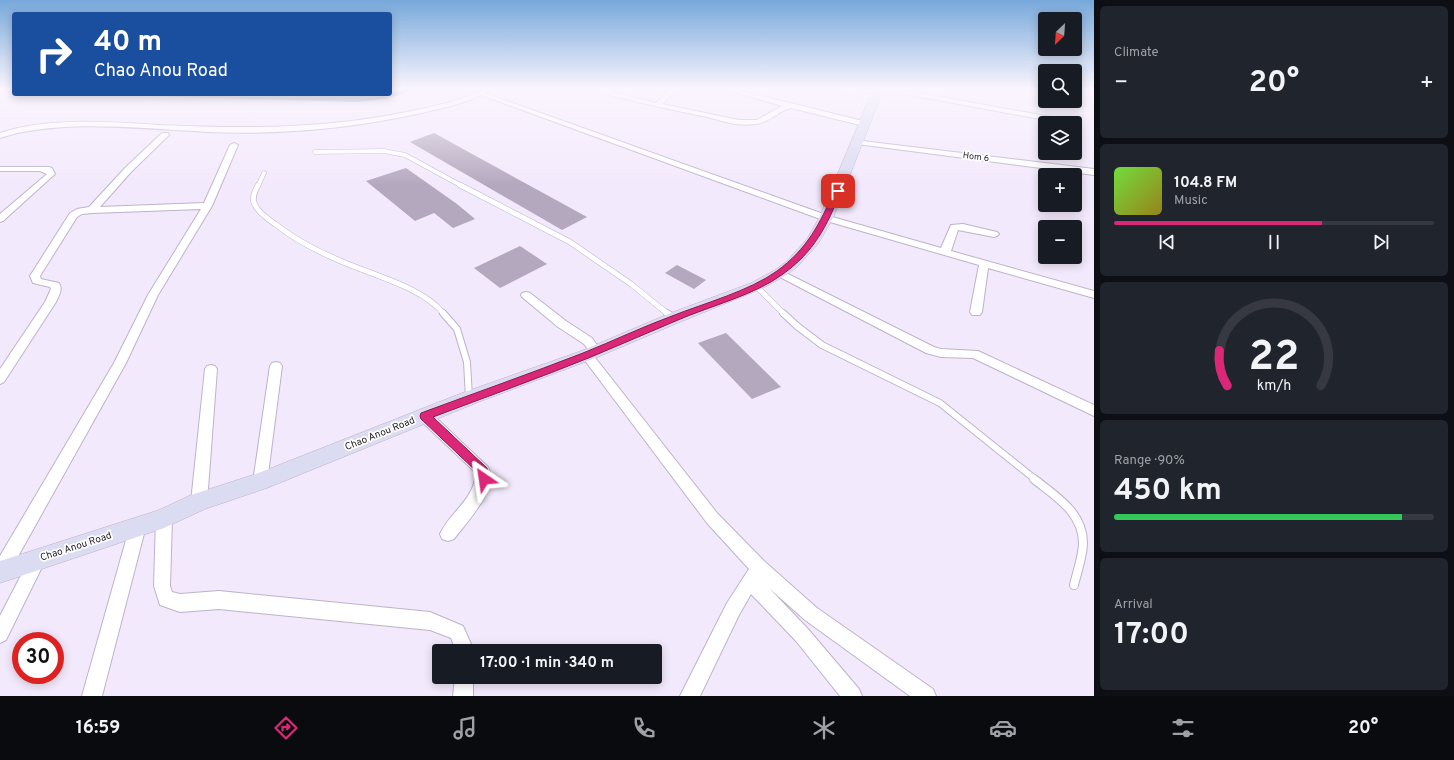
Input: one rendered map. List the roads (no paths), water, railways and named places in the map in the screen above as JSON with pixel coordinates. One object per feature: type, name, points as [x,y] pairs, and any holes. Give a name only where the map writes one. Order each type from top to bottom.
[{"type":"street","points":[[0,127],[28,128],[95,124],[187,129],[275,129],[313,127],[368,120]]},
{"type":"street","points":[[563,120],[826,218],[1094,295]]},
{"type":"street","points":[[732,120],[753,123],[760,120]]},
{"type":"street","points":[[850,120],[864,124]]},
{"type":"street","name":"Chao Anou Road","points":[[0,572],[164,518],[199,502],[260,482],[469,398],[591,353],[674,318],[756,286],[780,273],[792,264],[813,241],[826,218],[866,120]]},
{"type":"street","points":[[0,136],[12,131],[28,128]]},
{"type":"street","points":[[92,210],[128,170],[165,136]]},
{"type":"street","name":"Hom 6","points":[[857,142],[1094,172]]},
{"type":"street","points":[[0,572],[120,363],[153,295],[207,206],[234,145]]},
{"type":"street","points":[[0,169],[40,169],[49,170],[51,174],[0,219]]},
{"type":"street","points":[[0,379],[50,302],[56,289],[55,285],[37,281],[35,276],[73,215],[80,211],[92,210],[207,206]]},
{"type":"street","points":[[945,252],[954,227],[964,227],[994,234]]},
{"type":"street","points":[[976,312],[984,263]]},
{"type":"street","points":[[780,273],[930,350],[941,353],[964,353],[980,357],[1094,411]]},
{"type":"street","points":[[526,295],[562,324],[588,341],[591,353],[712,518],[754,574],[852,696]]},
{"type":"street","points":[[260,482],[276,366]]},
{"type":"street","points":[[199,502],[211,369]]},
{"type":"street","points":[[425,416],[483,471],[484,479],[478,494],[448,534]]},
{"type":"street","points":[[164,518],[162,586],[166,599],[180,603],[220,600],[430,621],[456,632],[462,644]]},
{"type":"street","points":[[92,696],[138,526]]},
{"type":"street","points":[[0,634],[38,559]]},
{"type":"street","points":[[690,696],[733,609],[754,574]]},
{"type":"street","points":[[754,574],[926,696]]},
{"type":"street","points":[[463,696],[464,684]]},
{"type":"lane","points":[[315,152],[384,151],[405,155],[489,201],[570,242],[625,280],[674,318]]},
{"type":"lane","points":[[264,173],[254,194],[254,204],[260,212],[286,233],[334,259],[405,287],[437,305],[458,329],[468,362],[469,398]]},
{"type":"lane","points":[[756,286],[797,326],[822,345],[940,403],[1067,505],[1080,524],[1083,543],[1074,585]]}]
